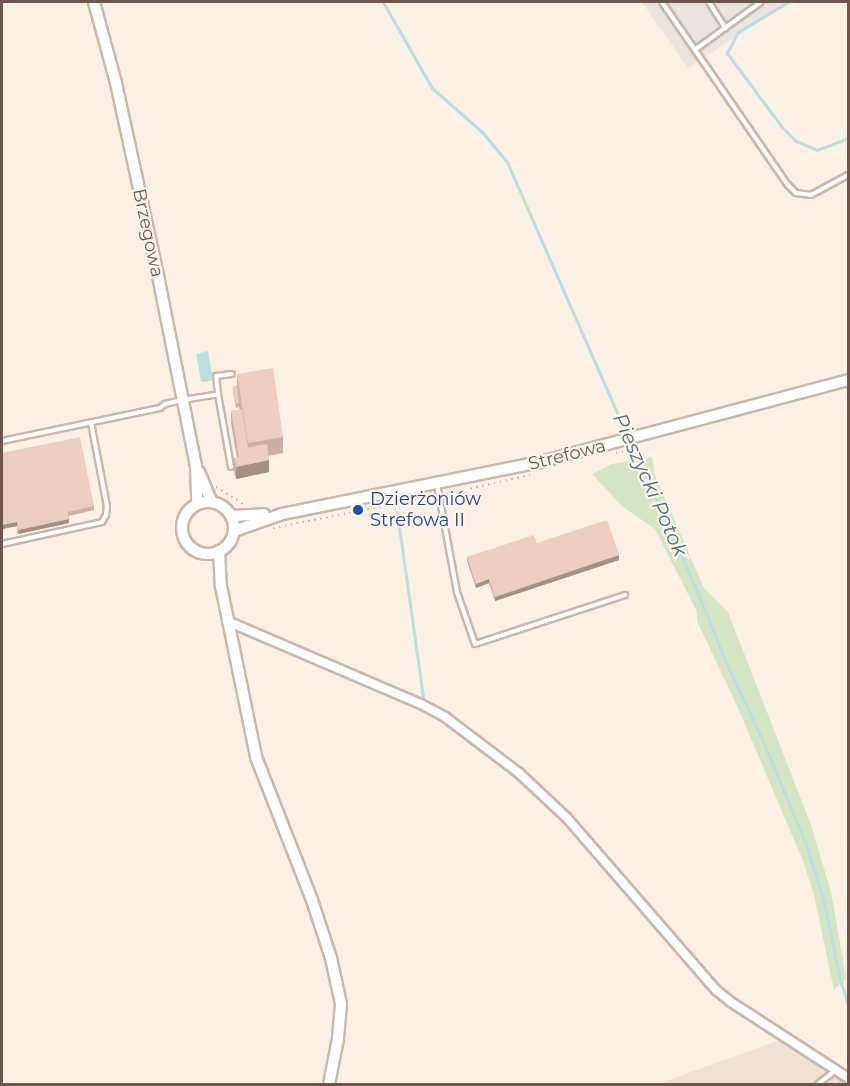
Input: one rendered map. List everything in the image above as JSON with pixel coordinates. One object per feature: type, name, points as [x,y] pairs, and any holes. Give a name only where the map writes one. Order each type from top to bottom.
[{"type":"street","name":"Brzegowa","points":[[94,2],[116,83],[196,466]]},
{"type":"street","name":"Strefowa","points":[[282,514],[620,447],[849,380]]},
{"type":"street","points":[[196,466],[212,502]]},
{"type":"street","points":[[196,466],[197,504]]},
{"type":"street","points":[[212,502],[220,505],[231,516],[234,531],[229,543],[213,553],[192,548],[182,533],[184,516],[197,504],[212,502]]},
{"type":"street","points":[[231,516],[282,514]]},
{"type":"street","points":[[234,531],[282,514]]},
{"type":"street","points":[[213,553],[256,757],[331,958],[341,1004],[338,1039],[329,1084]]},
{"type":"street","points":[[227,621],[421,704],[445,717],[542,793],[567,818],[716,990],[770,1028],[849,1078]]},
{"type":"lane","points":[[662,2],[788,185],[796,193],[811,195],[849,175]]},
{"type":"lane","points":[[709,2],[725,28]]},
{"type":"lane","points":[[696,49],[761,2]]},
{"type":"lane","points":[[231,467],[216,376],[232,374]]},
{"type":"lane","points":[[2,441],[218,394]]},
{"type":"lane","points":[[2,544],[102,522],[107,506],[91,423]]},
{"type":"lane","points":[[437,484],[457,592],[475,644],[625,595]]},
{"type":"lane","points":[[818,1084],[837,1070]]},
{"type":"path","points":[[620,447],[636,442]]},
{"type":"shaded area","points":[[642,2],[788,2],[688,68]]},
{"type":"shaded area","points":[[794,1035],[848,1073],[848,1084],[658,1084]]},
{"type":"green space","points":[[652,457],[655,475],[704,588],[728,612],[811,825],[831,892],[846,978],[834,990],[814,895],[803,861],[738,708],[697,621],[697,612],[655,529],[623,507],[592,474],[612,464]]},
{"type":"water","points":[[208,351],[213,380],[204,382],[201,381],[196,354]]},
{"type":"building","points":[[273,368],[283,437],[248,443],[237,374]]},
{"type":"building","points":[[237,386],[239,403],[236,404],[233,387]]},
{"type":"building","points":[[242,409],[248,447],[267,444],[269,460],[236,467],[234,458],[239,457],[231,411]]},
{"type":"building","points":[[80,437],[94,506],[68,512],[69,519],[18,530],[17,522],[2,525],[2,453]]},
{"type":"building","points":[[607,520],[619,555],[495,597],[489,579],[476,584],[467,557],[534,535],[537,543]]},
{"type":"waterway","name":"Pieszycki Potok","points":[[383,2],[432,88],[482,132],[507,162],[627,436]]},
{"type":"waterway","points":[[788,2],[738,32],[727,53],[782,127],[796,141],[817,150],[848,138]]},
{"type":"waterway","name":"Pieszycki Potok","points":[[630,442],[697,591],[727,665],[762,739],[806,844],[824,902],[839,976],[848,1006]]},
{"type":"waterway","points":[[397,512],[423,698]]},
{"type":"place","name":"Dzierżoniów Strefowa II","points":[[358,510]]}]
